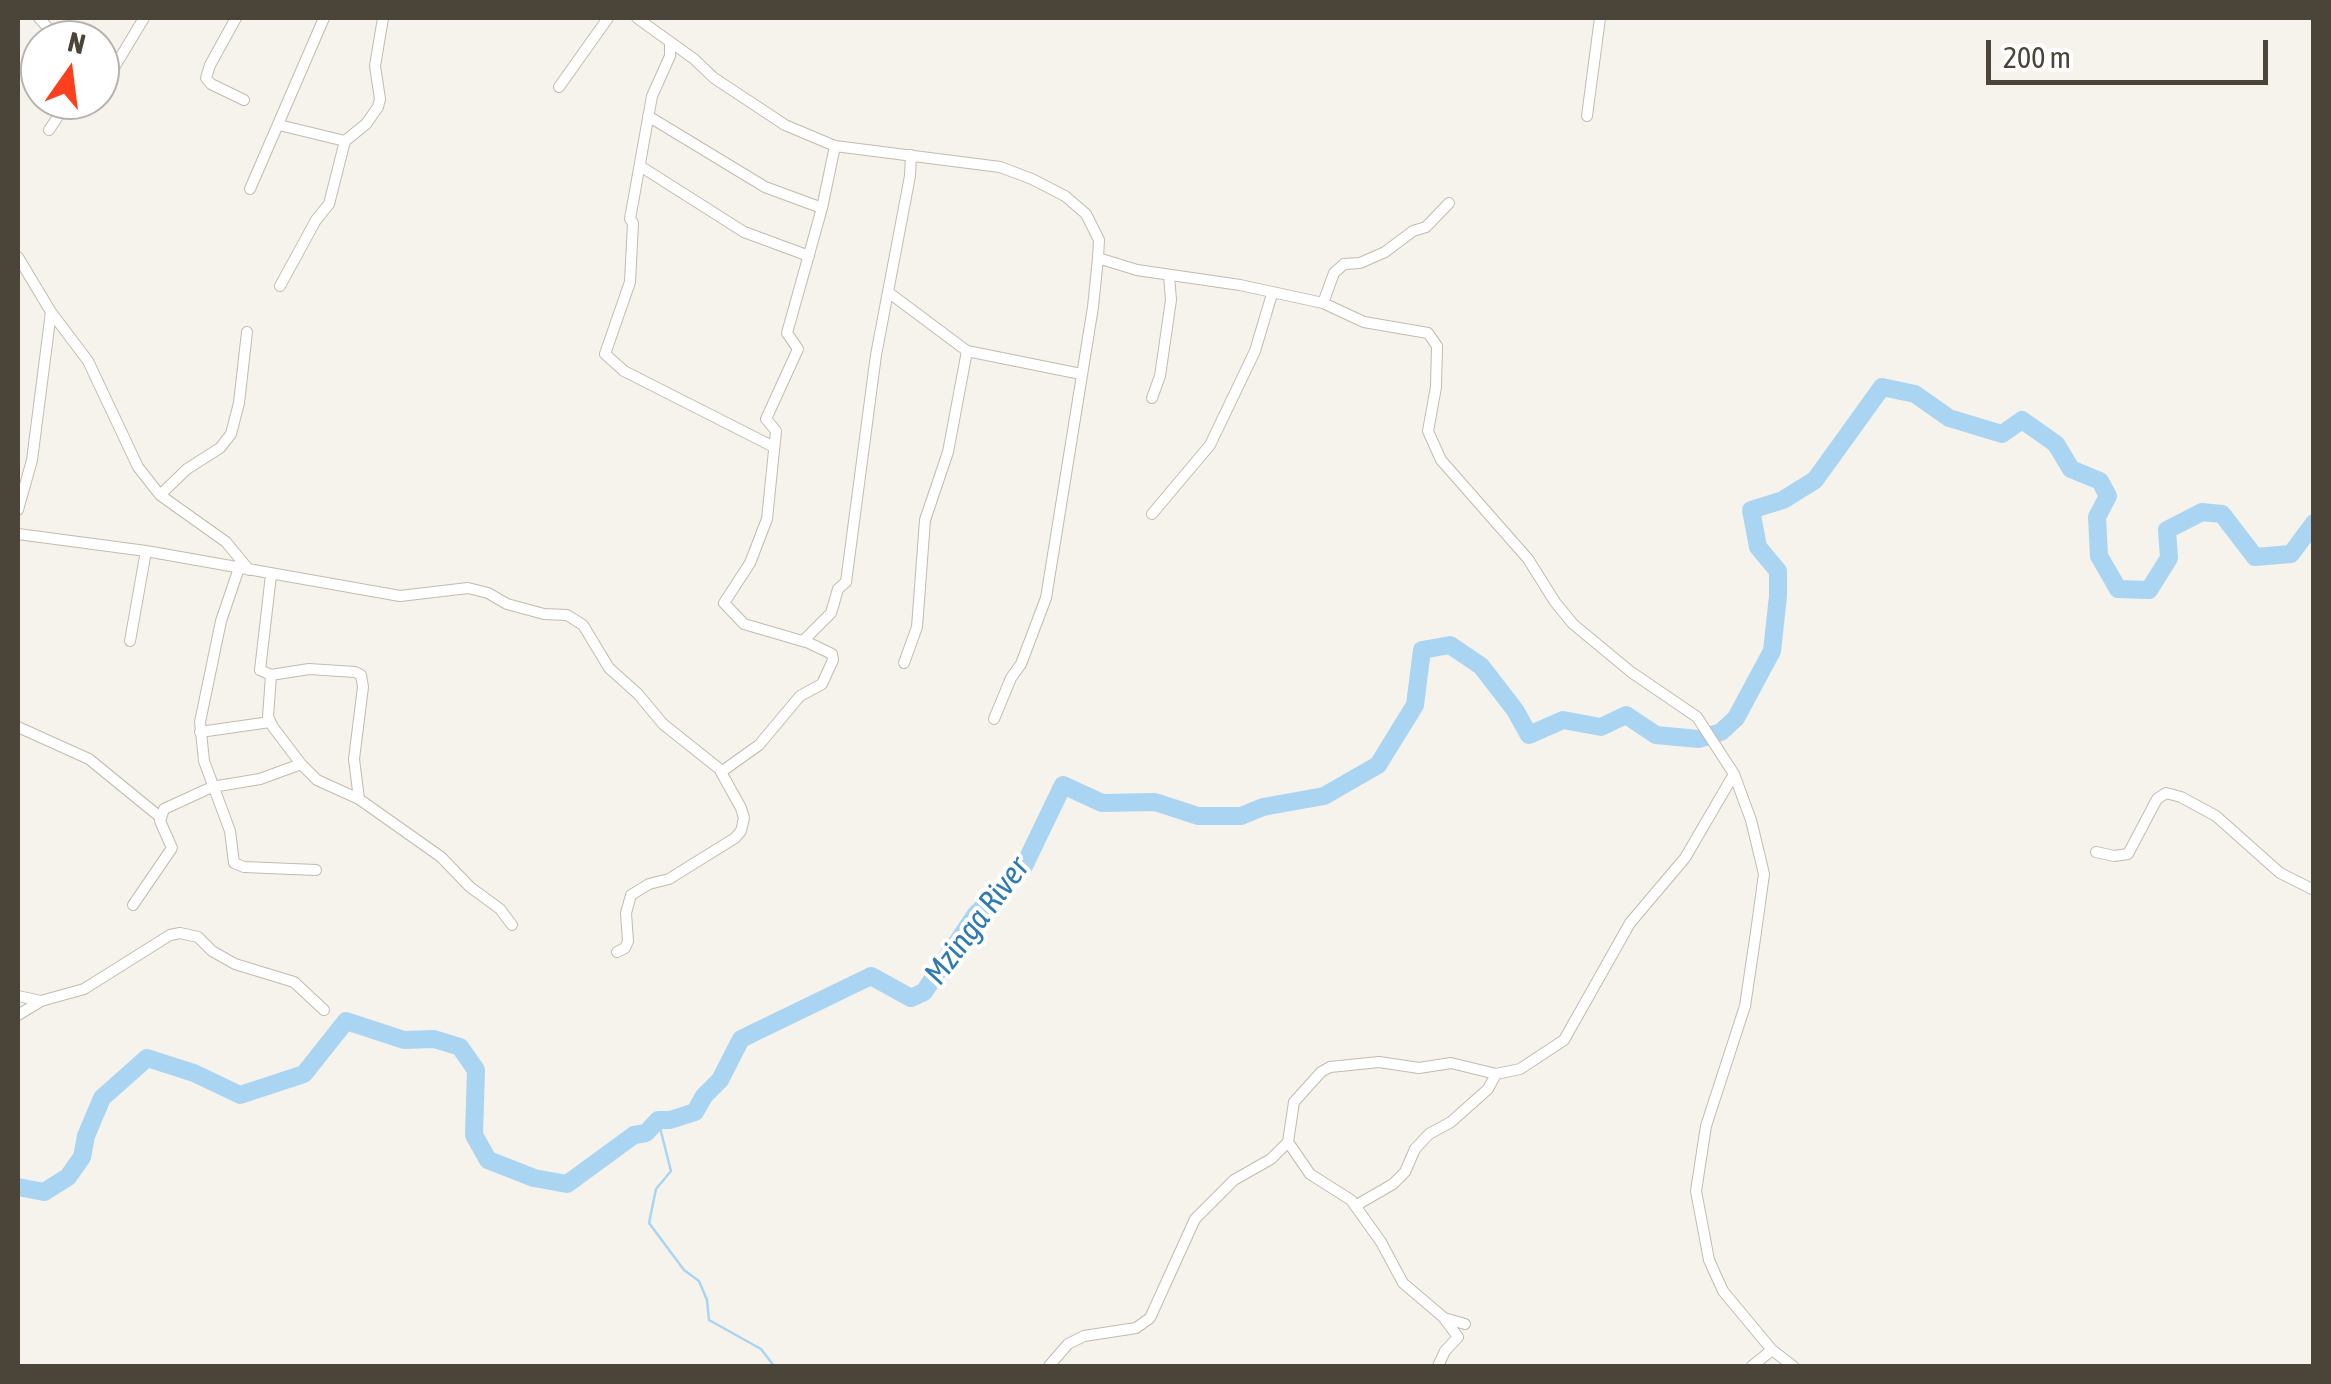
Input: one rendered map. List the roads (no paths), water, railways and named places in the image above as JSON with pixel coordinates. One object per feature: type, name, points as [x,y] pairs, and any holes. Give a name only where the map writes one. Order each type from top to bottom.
[{"type":"street","points":[[120,58],[144,18]]},
{"type":"street","points":[[236,18],[206,78],[244,100]]},
{"type":"street","points":[[250,189],[324,18]]},
{"type":"street","points":[[280,286],[328,204],[345,141],[366,124],[378,107],[375,66],[382,18]]},
{"type":"street","points":[[559,87],[608,18]]},
{"type":"street","points":[[637,18],[714,78],[786,125],[835,146],[1000,167],[1065,196],[1086,214],[1098,240],[1094,307],[1046,598],[1022,664],[1011,678],[994,719]]},
{"type":"street","points":[[1587,116],[1600,18]]},
{"type":"street","points":[[670,42],[670,56],[652,96],[630,220],[630,282],[605,354],[624,372],[772,446]]},
{"type":"street","points":[[648,116],[765,186],[822,208]]},
{"type":"street","points":[[50,130],[56,120]]},
{"type":"street","points":[[280,125],[345,141]]},
{"type":"street","points":[[722,771],[758,745],[800,696],[824,681],[833,656],[802,640],[744,624],[724,602],[762,540],[774,480],[772,446],[776,431],[766,418],[798,349],[786,333],[822,208],[835,146]]},
{"type":"street","points":[[802,640],[831,614],[838,589],[846,582],[876,355],[911,156]]},
{"type":"street","points":[[640,166],[744,232],[809,256]]},
{"type":"street","points":[[1323,304],[1334,273],[1344,264],[1360,263],[1385,252],[1413,231],[1426,227],[1449,204]]},
{"type":"street","points":[[18,257],[50,312],[88,361],[138,467],[160,494],[226,542],[244,569]]},
{"type":"street","points":[[1098,258],[1169,276],[1323,304],[1364,322],[1428,334],[1437,346],[1436,387],[1428,431],[1441,460],[1479,508],[1528,559],[1556,605],[1573,624],[1703,724],[1734,774],[1752,820],[1764,874],[1745,1006],[1706,1126],[1696,1190],[1709,1260],[1723,1291],[1772,1350],[1793,1366]]},
{"type":"street","points":[[1152,398],[1160,376],[1170,300],[1169,276]]},
{"type":"street","points":[[888,292],[967,351],[1082,374]]},
{"type":"street","points":[[1152,514],[1210,445],[1254,351],[1272,294]]},
{"type":"street","points":[[18,510],[34,448],[50,312]]},
{"type":"street","points":[[160,494],[187,469],[220,448],[230,434],[239,403],[247,332]]},
{"type":"street","points":[[904,663],[917,627],[925,520],[948,452],[967,351]]},
{"type":"street","points":[[18,534],[146,551],[406,596],[468,588],[488,593],[506,604],[544,614],[567,615],[584,625],[609,668],[638,694],[652,713],[722,771],[744,818],[735,838],[669,878],[631,894],[626,914],[628,942],[617,952]]},
{"type":"street","points":[[130,642],[146,551]]},
{"type":"street","points":[[244,569],[213,653],[200,732],[204,762],[230,832],[236,866],[316,870]]},
{"type":"street","points":[[271,575],[260,670],[271,676],[309,669],[361,675],[354,759],[359,799]]},
{"type":"street","points":[[271,676],[270,722],[300,764],[325,786],[359,799],[441,857],[470,887],[500,909],[512,925]]},
{"type":"street","points":[[200,732],[270,722]]},
{"type":"street","points":[[18,727],[89,759],[160,817],[172,848],[133,905]]},
{"type":"street","points":[[160,817],[174,804],[212,787],[260,780],[300,764]]},
{"type":"street","points":[[1049,1366],[1068,1344],[1084,1336],[1136,1328],[1150,1318],[1195,1219],[1234,1180],[1271,1159],[1288,1142],[1294,1102],[1320,1072],[1330,1066],[1379,1062],[1420,1068],[1451,1063],[1496,1074],[1520,1070],[1564,1040],[1630,924],[1686,858],[1734,774]]},
{"type":"street","points":[[2096,852],[2128,854],[2157,799],[2166,793],[2216,816],[2280,873],[2314,890]]},
{"type":"street","points":[[18,1015],[41,1002],[84,990],[170,935],[180,933],[198,937],[234,964],[294,982],[324,1010]]},
{"type":"street","points":[[18,996],[41,1002]]},
{"type":"street","points":[[1354,1206],[1393,1184],[1428,1134],[1451,1122],[1476,1100],[1496,1074]]},
{"type":"street","points":[[1288,1142],[1310,1174],[1354,1206],[1381,1242],[1403,1283],[1442,1317],[1458,1338],[1445,1350],[1438,1366]]},
{"type":"street","points":[[1442,1317],[1465,1324]]},
{"type":"street","points":[[1752,1366],[1772,1350]]},
{"type":"waterway","name":"Mzinga River","points":[[18,1187],[44,1192],[68,1177],[82,1157],[102,1098],[147,1058],[194,1073],[240,1095],[304,1074],[346,1021],[404,1040],[434,1039],[460,1047],[476,1070],[474,1135],[488,1160],[534,1178],[567,1184],[634,1135],[646,1133],[658,1120],[695,1112],[720,1080],[741,1039],[871,976],[911,998],[924,992],[976,914],[1024,866],[1063,785],[1102,803],[1155,802],[1198,816],[1241,816],[1263,807],[1324,796],[1378,765],[1415,705],[1422,650],[1450,645],[1481,666],[1529,735],[1563,720],[1601,727],[1626,715],[1656,735],[1699,739],[1721,732],[1736,718],[1772,651],[1778,571],[1758,547],[1751,510],[1783,500],[1815,480],[1882,387],[1915,394],[1949,418],[2002,434],[2022,420],[2056,444],[2071,469],[2100,481],[2108,496],[2097,517],[2099,556],[2118,589],[2149,590],[2169,558],[2167,530],[2202,512],[2222,514],[2255,557],[2291,554],[2314,523]]},
{"type":"waterway","points":[[658,1120],[671,1171],[656,1189],[649,1223],[684,1270],[699,1281],[707,1300],[709,1320],[761,1349],[774,1366]]}]
